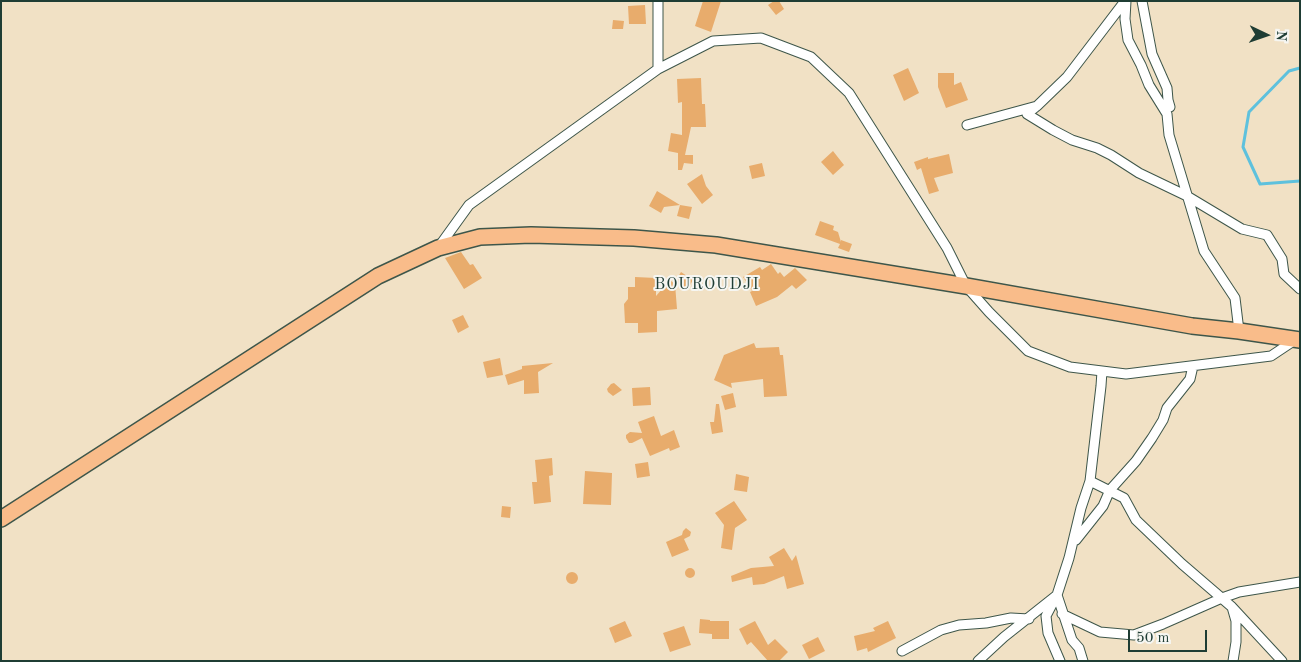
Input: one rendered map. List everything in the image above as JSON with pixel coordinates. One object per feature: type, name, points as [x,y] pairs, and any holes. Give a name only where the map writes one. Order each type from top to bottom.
[{"type":"highway","points":[[1,519],[378,276],[438,248],[480,237],[531,235],[634,238],[716,245],[966,286],[1192,326],[1239,330],[1298,340]]},
{"type":"street","points":[[658,1],[658,69]]},
{"type":"street","points":[[1126,1],[1067,77],[1027,114],[1072,140],[1097,148],[1139,174],[1187,196],[1242,229],[1267,235],[1282,259],[1284,274],[1300,289]]},
{"type":"street","points":[[1126,1],[1125,19],[1128,40],[1141,65],[1148,85],[1167,114],[1169,135],[1204,251],[1235,298],[1239,330]]},
{"type":"street","points":[[1142,1],[1152,54],[1167,88],[1170,108]]},
{"type":"street","points":[[438,248],[468,205],[658,69],[714,41],[761,38],[811,57],[849,93],[947,248],[966,286],[1028,351],[1070,366],[1126,374],[1271,356],[1298,340]]},
{"type":"street","points":[[967,125],[1036,106]]},
{"type":"street","points":[[1072,546],[1103,506],[1110,490],[1136,461],[1152,438],[1163,420],[1167,408],[1190,379],[1193,366]]},
{"type":"street","points":[[1060,661],[1048,633],[1046,616],[1057,595],[1090,482],[1102,371]]},
{"type":"street","points":[[1090,482],[1124,498],[1136,520],[1182,564],[1232,607],[1282,661]]},
{"type":"street","points":[[1062,614],[1100,632],[1134,635],[1239,592],[1300,582]]},
{"type":"street","points":[[1057,595],[1072,640],[1079,648],[1083,661]]},
{"type":"street","points":[[978,661],[1004,637],[1057,595]]},
{"type":"street","points":[[1232,607],[1236,621],[1236,642],[1233,661]]},
{"type":"street","points":[[902,652],[942,630],[959,625],[986,623],[1011,618],[1028,618]]},
{"type":"building","points":[[703,1],[721,1],[711,32],[695,26]]},
{"type":"building","points":[[774,1],[779,1],[784,9],[776,15],[768,5]]},
{"type":"building","points":[[645,5],[646,24],[629,24],[628,6]]},
{"type":"building","points":[[613,20],[624,21],[623,29],[612,29]]},
{"type":"building","points":[[908,68],[919,93],[904,101],[893,75]]},
{"type":"building","points":[[938,73],[954,73],[954,85],[961,82],[968,100],[946,108],[938,87]]},
{"type":"building","points":[[701,78],[702,104],[705,104],[706,127],[691,127],[685,155],[693,155],[693,164],[684,163],[682,170],[678,170],[678,153],[668,151],[671,133],[682,135],[682,102],[678,103],[677,79]]},
{"type":"building","points":[[833,151],[844,165],[833,175],[821,162]]},
{"type":"building","points":[[949,154],[953,173],[934,178],[939,191],[929,194],[921,168],[917,170],[914,162],[928,157],[928,159]]},
{"type":"building","points":[[762,163],[765,176],[752,179],[749,166]]},
{"type":"building","points":[[702,174],[706,186],[713,195],[702,204],[687,184]]},
{"type":"building","points":[[657,191],[680,205],[664,207],[661,213],[649,206]]},
{"type":"building","points":[[680,205],[692,207],[689,219],[677,216]]},
{"type":"building","points":[[820,221],[834,226],[833,230],[838,232],[841,242],[841,240],[852,244],[849,252],[838,248],[840,244],[815,235]]},
{"type":"building","points":[[461,252],[470,265],[473,264],[482,278],[464,289],[445,258]]},
{"type":"building","points":[[771,264],[778,274],[780,272],[784,277],[795,268],[807,280],[796,289],[792,285],[777,297],[756,306],[750,292],[752,291],[743,277],[760,267],[762,270]]},
{"type":"building","points":[[681,272],[693,280],[687,290],[675,282]]},
{"type":"building","points":[[635,277],[656,278],[656,296],[670,280],[675,284],[677,309],[657,311],[657,332],[638,333],[638,323],[625,323],[624,304],[628,299],[628,287],[635,287]]},
{"type":"building","points":[[463,315],[469,327],[458,333],[452,320]]},
{"type":"building","points":[[754,343],[756,348],[779,347],[780,355],[783,355],[787,396],[764,397],[763,379],[731,383],[732,388],[714,380],[724,355]]},
{"type":"building","points":[[500,358],[503,375],[487,378],[483,362]]},
{"type":"building","points":[[553,363],[538,372],[539,393],[524,394],[524,380],[508,385],[505,375],[522,369],[522,366]]},
{"type":"building","points":[[614,383],[622,390],[613,396],[607,389]]},
{"type":"building","points":[[650,387],[651,405],[633,406],[632,388]]},
{"type":"building","points":[[733,393],[736,407],[725,410],[721,396]]},
{"type":"building","points":[[716,404],[719,404],[723,432],[712,434],[710,422],[714,422]]},
{"type":"building","points":[[654,416],[661,436],[674,430],[680,447],[670,451],[669,448],[650,456],[642,438],[629,443],[626,435],[630,432],[642,433],[638,422]]},
{"type":"building","points":[[552,458],[553,475],[549,476],[551,502],[534,504],[532,482],[537,482],[535,460]]},
{"type":"building","points":[[648,462],[650,476],[637,478],[635,464]]},
{"type":"building","points":[[585,471],[612,473],[611,505],[583,504]]},
{"type":"building","points":[[736,474],[749,477],[747,492],[734,490]]},
{"type":"building","points":[[734,501],[747,520],[735,528],[732,550],[721,548],[724,525],[715,513]]},
{"type":"building","points":[[502,506],[511,507],[510,518],[501,517]]},
{"type":"building","points":[[686,528],[691,532],[690,536],[684,539],[689,550],[672,557],[666,542],[682,535]]},
{"type":"building","points":[[784,548],[792,561],[796,555],[804,584],[787,589],[784,576],[764,584],[753,585],[752,577],[732,582],[731,576],[751,568],[774,566],[769,557]]},
{"type":"building","points":[[688,568],[692,568],[695,573],[694,577],[688,578],[685,575],[685,571]]},
{"type":"building","points":[[570,572],[574,572],[578,578],[574,584],[570,584],[566,580],[566,576]]},
{"type":"building","points":[[700,619],[729,621],[729,639],[712,639],[712,634],[699,633]]},
{"type":"building","points":[[625,621],[632,636],[615,643],[609,628]]},
{"type":"building","points":[[755,621],[768,645],[775,639],[788,652],[779,661],[768,661],[751,642],[747,645],[739,629]]},
{"type":"building","points":[[888,621],[896,638],[868,652],[867,648],[857,651],[854,636],[875,631],[873,628]]},
{"type":"building","points":[[684,626],[691,645],[670,652],[663,633]]},
{"type":"building","points":[[818,637],[825,651],[809,659],[802,645]]},
{"type":"waterway","points":[[1300,68],[1289,71],[1249,112],[1243,147],[1260,184],[1300,181]]},
{"type":"district","name":"BOUROUDJI","points":[[707,285]]}]
